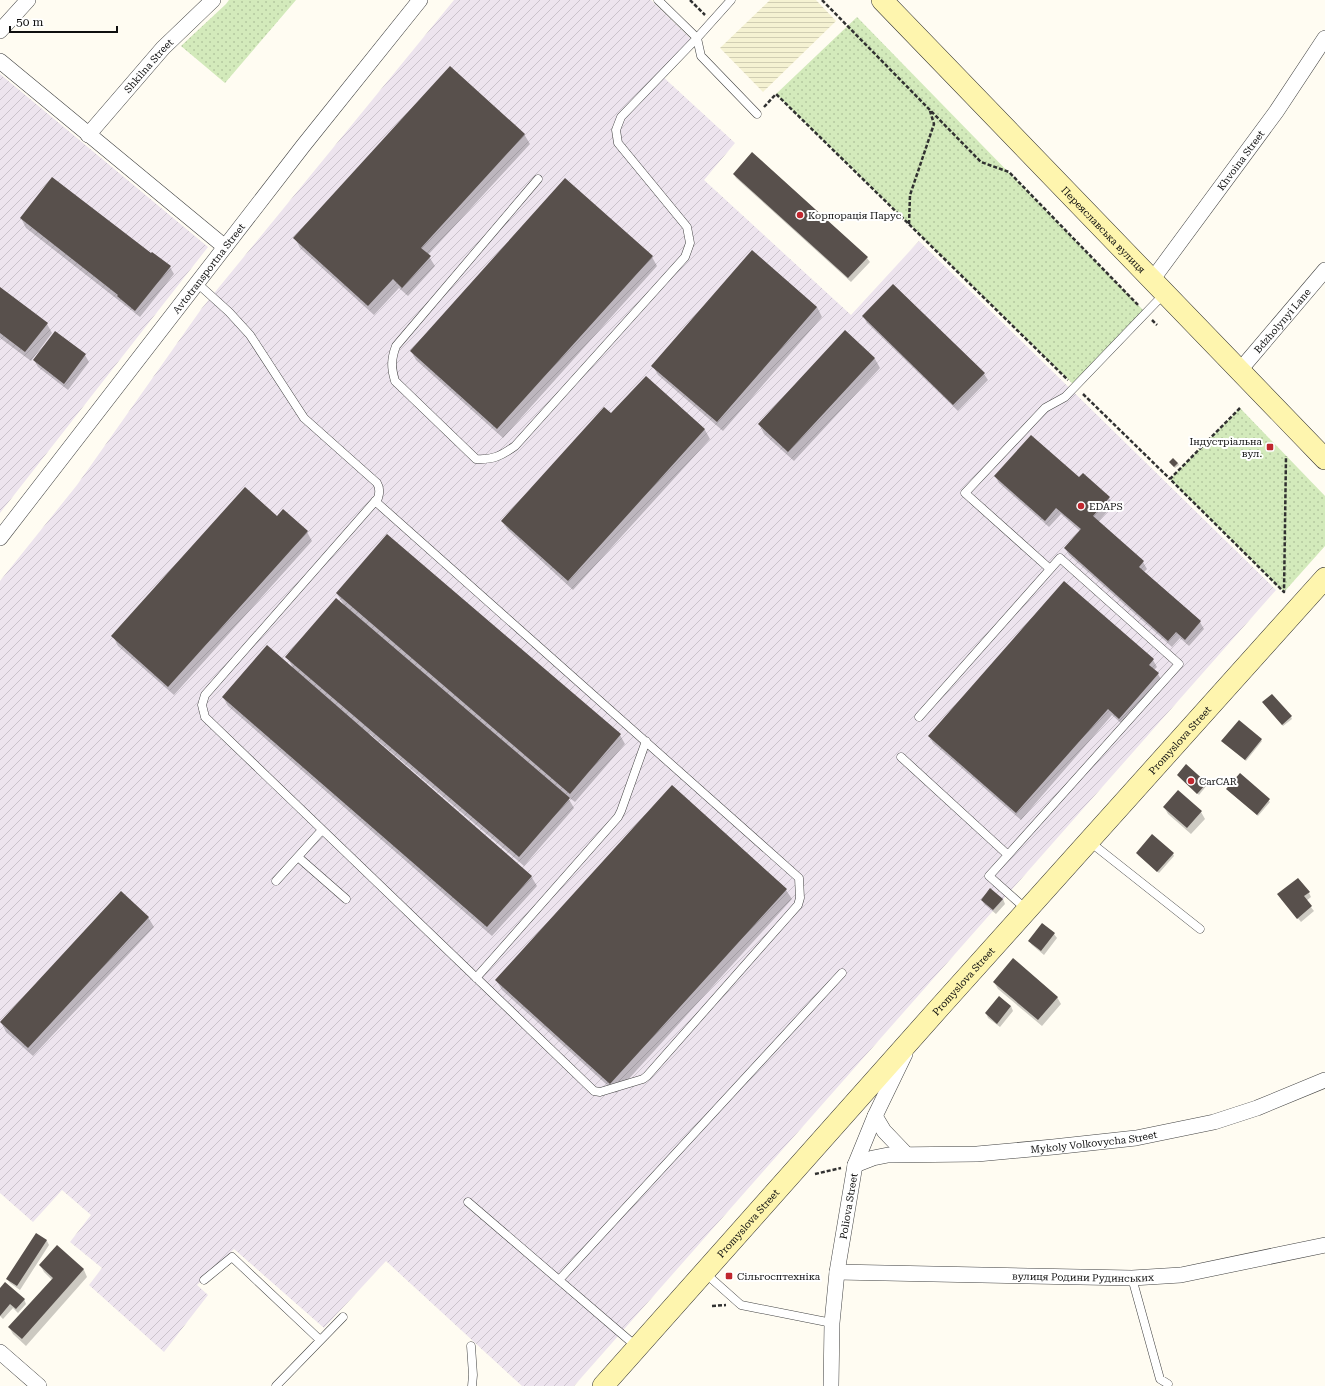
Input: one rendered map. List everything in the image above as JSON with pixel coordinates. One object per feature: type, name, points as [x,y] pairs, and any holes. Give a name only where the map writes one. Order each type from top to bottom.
[{"type":"street","points":[[0,31],[28,0]]},
{"type":"street","name":"Shkilna Street","points":[[88,135],[163,48],[213,0]]},
{"type":"street","name":"Avtotransportna Street","points":[[0,538],[303,146],[420,0]]},
{"type":"street","name":"Переяславська вулиця","points":[[882,0],[1325,459]]},
{"type":"street","name":"Khvoina Street","points":[[1159,286],[1325,38]]},
{"type":"street","points":[[0,61],[225,247]]},
{"type":"street","name":"Bdzholynyi Lane","points":[[1240,370],[1325,270]]},
{"type":"street","name":"Promyslova Street","points":[[603,1386],[1325,578]]},
{"type":"street","name":"Poliova Street","points":[[831,1386],[832,1322],[837,1272],[855,1165],[875,1116],[913,1038]]},
{"type":"street","name":"Mykoly Volkovycha Street","points":[[855,1165],[873,1158],[906,1154],[977,1154],[1136,1138],[1214,1122],[1257,1108],[1325,1080]]},
{"type":"street","points":[[875,1116],[884,1131],[906,1154]]},
{"type":"street","name":"вулиця Родини Рудинських","points":[[837,1272],[1132,1278],[1181,1275],[1325,1245]]},
{"type":"street","points":[[0,1352],[39,1386]]},
{"type":"lane","points":[[658,0],[697,38],[701,56],[758,114]]},
{"type":"lane","points":[[538,179],[396,346],[392,355],[392,368],[395,381],[476,460],[488,460],[502,455],[515,446],[685,257],[690,243],[687,227],[618,143],[616,130],[621,117],[697,38],[731,0]]},
{"type":"lane","points":[[197,283],[229,312],[250,336],[304,418],[376,483],[380,494],[376,501],[205,695],[202,705],[205,717],[594,1091],[600,1092],[643,1079],[798,905],[800,901],[799,880],[797,876],[376,501]]},
{"type":"lane","points":[[1050,569],[965,493],[1045,408],[1065,398],[1146,313],[1159,286]]},
{"type":"lane","points":[[919,717],[1060,558],[1179,664],[989,876],[1027,911]]},
{"type":"lane","points":[[476,978],[618,817],[646,741]]},
{"type":"lane","points":[[900,757],[1008,855]]},
{"type":"lane","points":[[276,881],[322,830]]},
{"type":"lane","points":[[1089,842],[1200,930]]},
{"type":"lane","points":[[298,857],[346,899]]},
{"type":"lane","points":[[559,1280],[842,973]]},
{"type":"lane","points":[[468,1202],[638,1347]]},
{"type":"lane","points":[[204,1280],[232,1256],[320,1340]]},
{"type":"lane","points":[[704,1273],[741,1305],[832,1322]]},
{"type":"lane","points":[[1132,1278],[1160,1379],[1168,1384]]},
{"type":"lane","points":[[276,1386],[343,1317]]},
{"type":"lane","points":[[471,1346],[473,1375],[472,1386]]},
{"type":"path","points":[[690,0],[712,22]]},
{"type":"path","points":[[822,0],[981,162],[1009,172],[1146,313]]},
{"type":"path","points":[[758,114],[776,94],[1284,592],[1286,456]]},
{"type":"path","points":[[909,224],[910,195],[934,124],[930,111]]},
{"type":"path","points":[[1170,479],[1240,408]]},
{"type":"shaded area","points":[[454,0],[651,0],[693,41],[661,75],[735,143],[704,180],[851,315],[919,241],[1276,590],[574,1386],[522,1386],[386,1261],[324,1328],[234,1249],[197,1285],[208,1295],[164,1352],[89,1285],[102,1268],[70,1242],[91,1215],[62,1190],[33,1222],[0,1193],[0,581],[77,485],[202,308]]},
{"type":"shaded area","points":[[770,0],[816,0],[836,21],[763,92],[720,48]]},
{"type":"shaded area","points":[[0,74],[208,247],[0,513]]},
{"type":"green space","points":[[229,0],[296,0],[225,83],[181,46]]},
{"type":"green space","points":[[857,17],[1146,313],[1076,387],[776,94]]},
{"type":"green space","points":[[1240,408],[1325,496],[1325,546],[1284,592],[1170,479]]},
{"type":"building","points":[[450,66],[525,134],[421,248],[431,256],[402,288],[393,279],[368,306],[293,238]]},
{"type":"building","name":"Корпорація Парус","points":[[752,152],[868,257],[848,278],[733,174]]},
{"type":"building","points":[[52,177],[151,253],[152,252],[171,266],[135,311],[117,296],[118,295],[20,218]]},
{"type":"building","points":[[565,178],[653,256],[497,429],[410,351]]},
{"type":"building","points":[[752,250],[817,307],[717,422],[651,366]]},
{"type":"building","points":[[893,284],[985,373],[953,405],[862,316]]},
{"type":"building","points":[[0,287],[48,323],[25,352],[0,333]]},
{"type":"building","points":[[845,330],[875,358],[788,452],[758,424]]},
{"type":"building","points":[[55,331],[86,354],[64,384],[33,360]]},
{"type":"building","points":[[646,376],[705,429],[568,581],[501,521],[604,407],[611,413]]},
{"type":"building","points":[[1031,435],[1079,477],[1083,473],[1110,497],[1093,516],[1144,561],[1139,567],[1201,621],[1185,640],[1176,632],[1168,641],[1064,548],[1081,529],[1056,508],[1045,521],[994,476]]},
{"type":"building","points":[[1173,458],[1178,463],[1174,467],[1169,462]]},
{"type":"building","points":[[245,487],[277,516],[283,509],[308,531],[168,687],[111,636]]},
{"type":"building","points":[[387,534],[621,734],[570,794],[336,593]]},
{"type":"building","points":[[1064,581],[1154,659],[1149,665],[1159,673],[1119,719],[1108,709],[1016,813],[928,736]]},
{"type":"building","points":[[336,598],[570,798],[519,857],[285,657]]},
{"type":"building","points":[[267,645],[532,876],[487,927],[222,697]]},
{"type":"building","points":[[1272,694],[1292,716],[1282,725],[1262,702]]},
{"type":"building","points":[[1239,720],[1262,739],[1245,760],[1221,741]]},
{"type":"building","points":[[1186,764],[1207,783],[1197,794],[1177,775]]},
{"type":"building","points":[[1240,773],[1270,799],[1257,815],[1226,789]]},
{"type":"building","points":[[672,785],[787,889],[610,1084],[495,980]]},
{"type":"building","points":[[1178,790],[1202,811],[1187,828],[1163,807]]},
{"type":"building","points":[[1152,834],[1174,853],[1157,872],[1136,853]]},
{"type":"building","points":[[1298,878],[1310,892],[1304,896],[1312,906],[1297,919],[1277,894]]},
{"type":"building","points":[[990,888],[1003,899],[993,910],[981,900]]},
{"type":"building","points":[[121,891],[149,917],[28,1048],[0,1022]]},
{"type":"building","points":[[1042,923],[1055,933],[1041,951],[1028,941]]},
{"type":"building","points":[[1013,958],[1058,997],[1038,1020],[993,982]]},
{"type":"building","points":[[999,996],[1011,1006],[997,1024],[985,1013]]},
{"type":"building","points":[[36,1233],[47,1240],[17,1286],[6,1279]]},
{"type":"building","points":[[57,1245],[84,1269],[22,1339],[8,1327],[53,1278],[39,1265]]},
{"type":"building","points":[[5,1282],[25,1299],[16,1309],[10,1304],[0,1316],[0,1288]]},
{"type":"place","name":"Корпорація Парус","points":[[800,215]]},
{"type":"place","name":"Індустріальна вул.","points":[[1270,447]]},
{"type":"place","name":"EDAPS","points":[[1081,506]]},
{"type":"place","name":"CarCAR","points":[[1191,781]]},
{"type":"place","name":"Сільгосптехніка","points":[[729,1276]]}]
